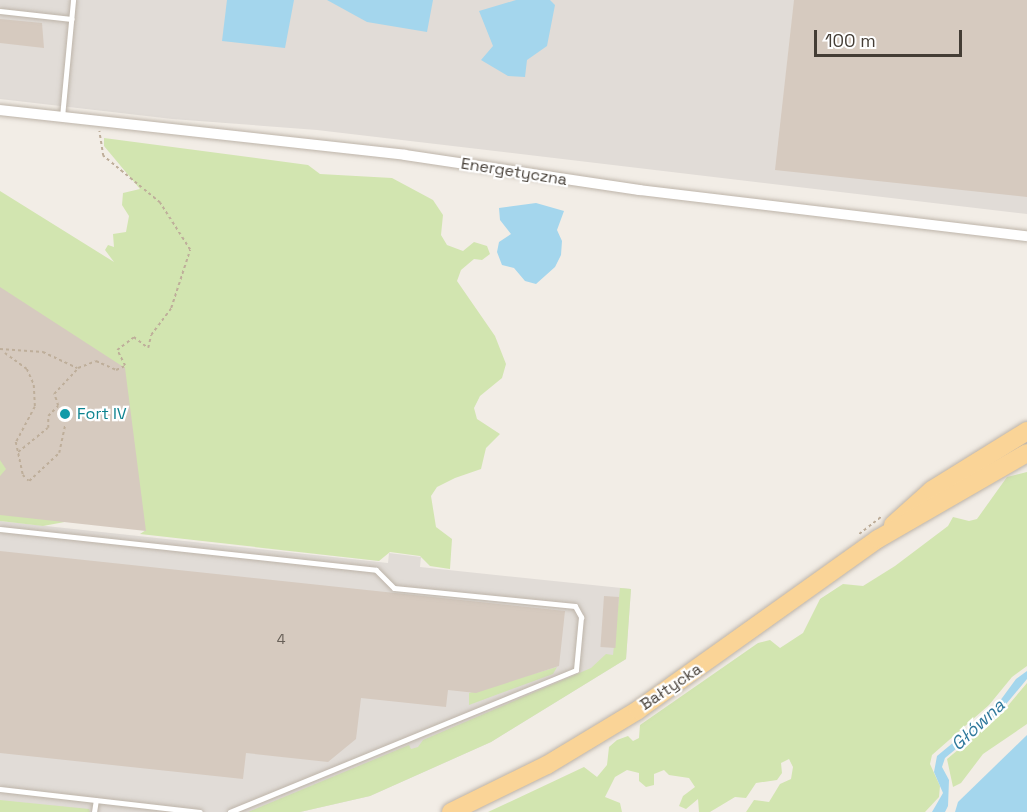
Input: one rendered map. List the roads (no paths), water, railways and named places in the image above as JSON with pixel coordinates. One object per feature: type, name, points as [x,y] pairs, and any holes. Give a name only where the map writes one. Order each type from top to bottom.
[{"type":"main road","name":"Bałtycka","points":[[878,539],[933,490],[1027,431]]},
{"type":"main road","name":"Bałtycka","points":[[451,812],[547,765],[638,710],[878,539],[1027,453]]},
{"type":"street","name":"Energetyczna","points":[[0,110],[405,155],[639,190],[1027,236]]},
{"type":"lane","points":[[62,117],[73,0]]},
{"type":"lane","points":[[0,11],[72,19]]},
{"type":"lane","points":[[0,529],[376,570],[394,588],[575,606],[581,617],[576,670],[230,812]]},
{"type":"lane","points":[[0,789],[200,812]]},
{"type":"lane","points":[[94,812],[96,800]]},
{"type":"water","points":[[227,0],[294,0],[285,48],[222,41]]},
{"type":"water","points":[[327,0],[433,0],[427,32],[367,22]]},
{"type":"water","points":[[516,0],[550,0],[555,5],[547,46],[527,60],[525,77],[508,76],[481,60],[493,46],[479,11]]},
{"type":"water","points":[[536,203],[564,211],[557,230],[562,241],[561,255],[555,267],[536,284],[525,281],[514,268],[502,265],[497,252],[499,242],[511,234],[500,220],[499,208]]},
{"type":"water","name":"Główna","points":[[1027,671],[1027,679],[997,715],[945,758],[942,767],[949,780],[948,806],[945,812],[932,812],[943,793],[934,772],[937,756],[994,709],[1016,679]]},
{"type":"water","points":[[1027,735],[1027,812],[955,812],[958,802]]},
{"type":"place","name":"Fort IV","points":[[65,414]]}]
